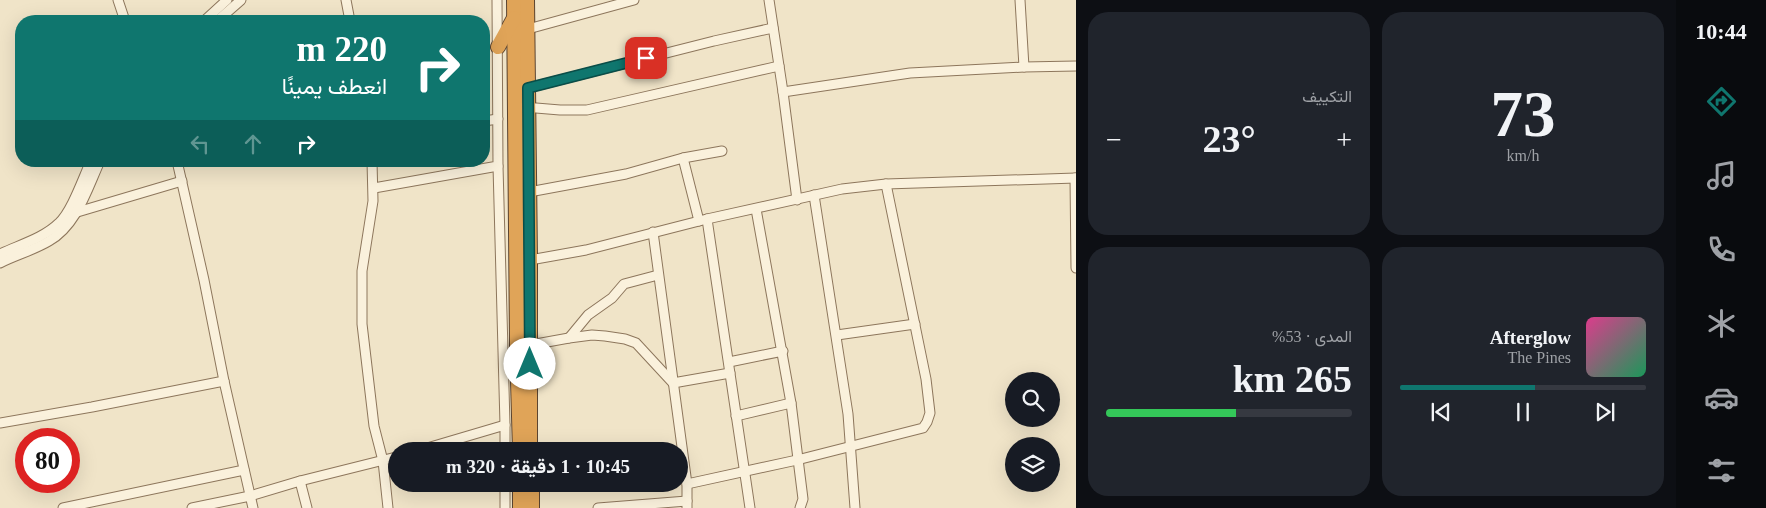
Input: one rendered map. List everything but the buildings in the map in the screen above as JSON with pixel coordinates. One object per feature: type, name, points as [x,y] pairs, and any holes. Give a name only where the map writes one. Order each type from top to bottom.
[{"type":"highway","points":[[514,0],[529,192],[530,260],[520,442]]},
{"type":"highway","points":[[527,0],[528,88],[522,107],[518,239],[529,442]]},
{"type":"highway","points":[[498,48],[514,17]]},
{"type":"highway","points":[[520,492],[520,508]]},
{"type":"highway","points":[[532,492],[532,508]]},
{"type":"street","points":[[118,0],[123,15]]},
{"type":"street","points":[[211,15],[227,0]]},
{"type":"street","points":[[224,15],[241,0]]},
{"type":"street","points":[[346,0],[349,15]]},
{"type":"street","points":[[497,0],[498,166],[505,442]]},
{"type":"street","points":[[528,29],[634,0]]},
{"type":"street","points":[[769,0],[797,200]]},
{"type":"street","points":[[1020,0],[1024,67]]},
{"type":"street","points":[[528,88],[773,28]]},
{"type":"street","points":[[522,107],[587,110],[779,66]]},
{"type":"street","points":[[783,92],[910,73],[1076,66]]},
{"type":"street","points":[[490,120],[498,119]]},
{"type":"street","points":[[529,192],[626,174],[683,158],[722,151]]},
{"type":"street","points":[[683,158],[703,220],[729,362],[750,508]]},
{"type":"street","points":[[374,188],[498,166]]},
{"type":"street","points":[[0,263],[51,240],[62,232],[90,167]]},
{"type":"street","points":[[0,254],[51,230],[71,213],[97,167]]},
{"type":"street","points":[[178,167],[253,508]]},
{"type":"street","points":[[372,167],[374,188],[362,271],[361,315],[374,426],[383,461],[388,508]]},
{"type":"street","points":[[530,260],[586,250],[703,220],[842,189],[886,184],[1075,178],[1076,268]]},
{"type":"street","points":[[71,213],[182,181]]},
{"type":"street","points":[[688,484],[797,460],[923,428],[927,422],[930,413],[926,379],[886,184]]},
{"type":"street","points":[[814,195],[848,414],[856,508]]},
{"type":"street","points":[[756,209],[791,404],[803,499],[800,508]]},
{"type":"street","points":[[653,232],[681,442]]},
{"type":"street","points":[[500,240],[518,239]]},
{"type":"street","points":[[570,338],[588,315],[612,298],[624,284],[658,275]]},
{"type":"street","points":[[837,335],[915,324]]},
{"type":"street","points":[[524,346],[570,338],[604,336],[625,339],[636,343],[673,382]]},
{"type":"street","points":[[729,362],[783,351]]},
{"type":"street","points":[[673,382],[730,373]]},
{"type":"street","points":[[0,423],[224,381]]},
{"type":"street","points":[[736,416],[791,404]]},
{"type":"street","points":[[447,442],[505,425]]},
{"type":"street","points":[[192,508],[250,496],[300,481],[388,459]]},
{"type":"street","points":[[63,508],[244,470]]},
{"type":"street","points":[[300,481],[307,508]]},
{"type":"street","points":[[505,492],[505,508]]},
{"type":"street","points":[[598,508],[687,505],[687,492]]},
{"type":"route","points":[[530,364],[528,88],[646,58]]}]
